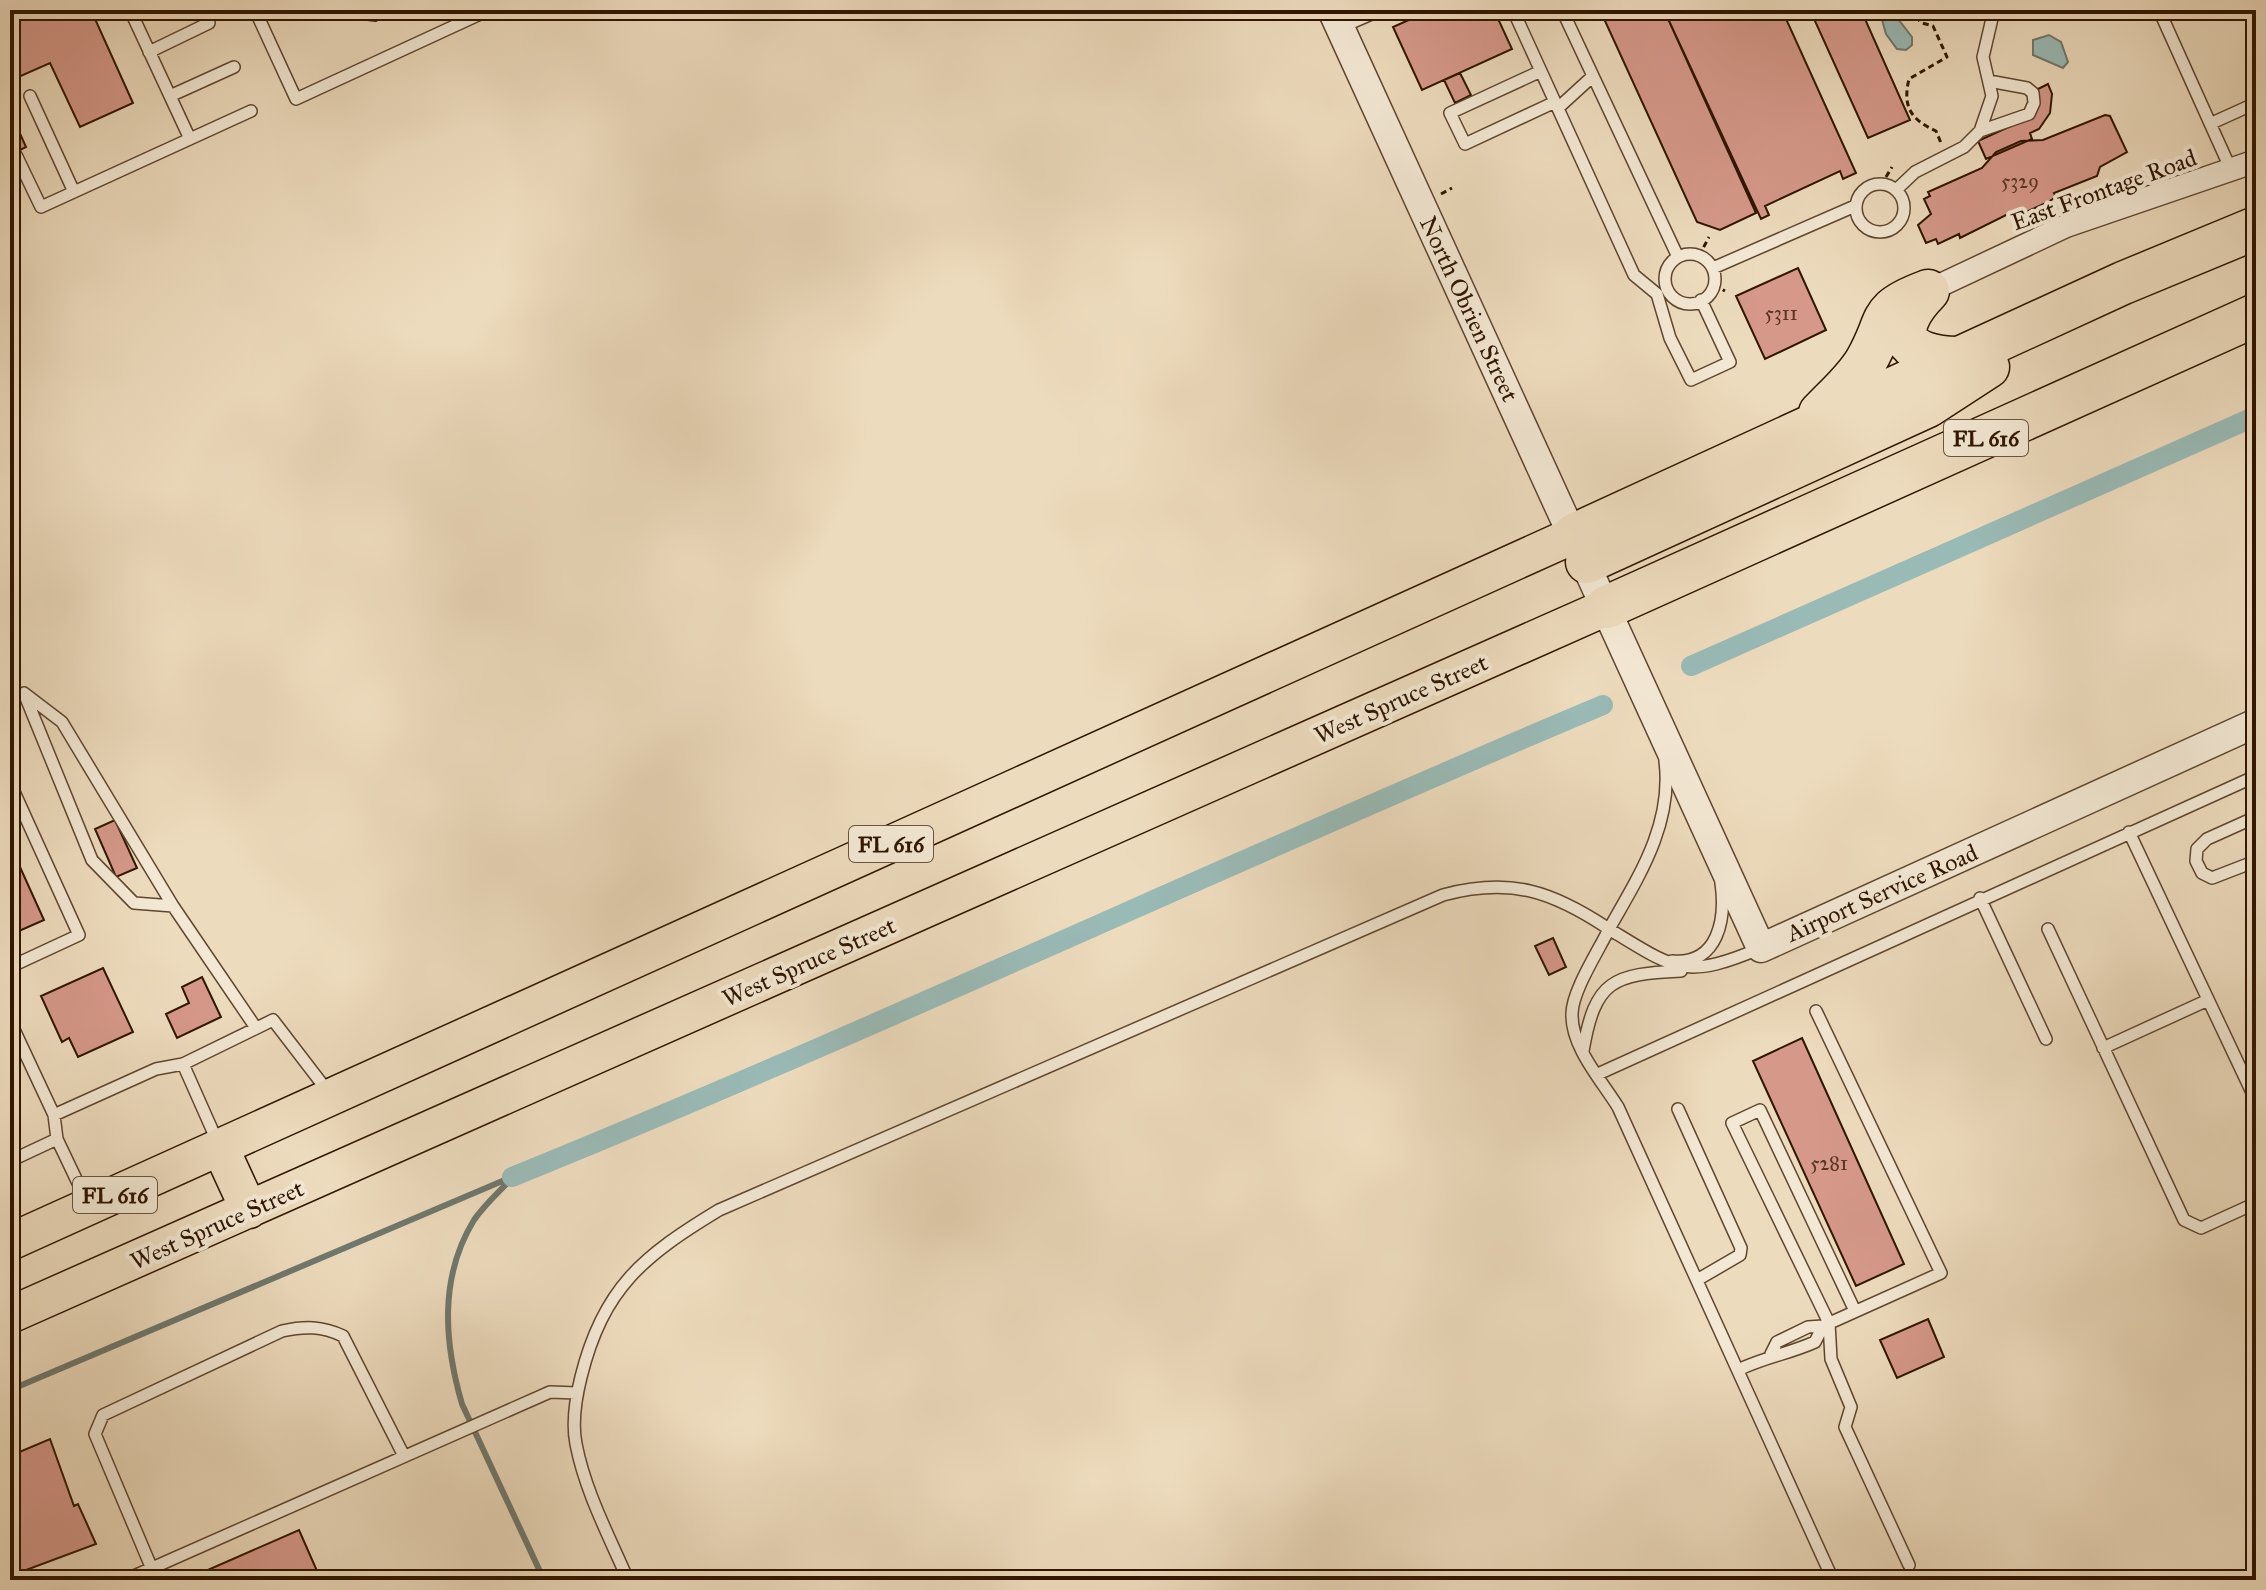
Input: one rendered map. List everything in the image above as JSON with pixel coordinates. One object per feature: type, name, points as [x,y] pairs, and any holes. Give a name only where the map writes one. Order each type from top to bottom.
[{"type":"highway","points":[[2123,283],[2256,205]]},
{"type":"highway","name":"FL 616","points":[[1580,548],[1805,427],[2123,283],[2256,228]]},
{"type":"highway","points":[[1928,291],[1907,312],[1904,331],[1914,349],[1933,358],[1958,358]]},
{"type":"highway","points":[[1805,427],[1855,379],[1876,343],[1880,322],[1895,303],[1928,291]]},
{"type":"highway","points":[[1580,548],[1928,406],[1967,383],[2069,307]]},
{"type":"highway","name":"FL 616","points":[[1607,607],[2250,319]]},
{"type":"main road","name":"FL 616","points":[[10,1242],[331,1097],[1580,548]]},
{"type":"main road","name":"West Spruce Street","points":[[10,1315],[1607,607]]},
{"type":"main road","points":[[220,1147],[249,1210]]},
{"type":"street","points":[[1334,17],[1367,10]]},
{"type":"street","name":"North Obrien Street","points":[[1334,17],[1607,607]]},
{"type":"street","name":"East Frontage Road","points":[[1928,291],[2066,226],[2232,172],[2256,161]]},
{"type":"street","name":"Airport Service Road","points":[[1607,607],[1761,948],[2256,723]]},
{"type":"lane","points":[[130,10],[190,139]]},
{"type":"lane","points":[[255,10],[296,99],[489,10]]},
{"type":"lane","points":[[1513,10],[1634,275],[1662,292],[1682,302],[1701,300],[1719,288],[1713,268],[1699,256],[1678,257],[1667,269],[1662,292],[1670,338],[1691,380],[1730,362],[1701,300]]},
{"type":"lane","points":[[1562,10],[1678,257]]},
{"type":"lane","points":[[1980,131],[1992,96],[1983,57],[1994,10]]},
{"type":"lane","points":[[2159,10],[2232,172]]},
{"type":"lane","points":[[149,52],[209,23]]},
{"type":"lane","points":[[170,96],[234,67]]},
{"type":"lane","points":[[1541,71],[1450,113],[1465,144],[1557,105],[1593,76]]},
{"type":"lane","points":[[1896,190],[1915,172],[1964,147],[1980,131],[2029,114],[2034,103],[2033,93],[2027,88],[1989,81]]},
{"type":"lane","points":[[30,96],[74,192]]},
{"type":"lane","points":[[2212,123],[2256,103]]},
{"type":"lane","points":[[16,155],[41,207],[251,111]]},
{"type":"lane","points":[[1713,268],[1855,206],[1867,187],[1882,184],[1896,190],[1904,211],[1896,226],[1889,230],[1865,227],[1859,221],[1855,206]]},
{"type":"lane","points":[[173,906],[134,903],[92,860],[24,693],[62,722],[173,906],[256,1028]]},
{"type":"lane","points":[[1661,727],[1667,773],[1665,808],[1653,847],[1573,1004],[1573,1025],[1583,1052],[1618,1107],[1833,1580]]},
{"type":"lane","points":[[1598,1074],[1980,898],[2256,776]]},
{"type":"lane","points":[[10,783],[79,935],[10,967]]},
{"type":"lane","points":[[2256,817],[2207,839],[2197,849],[2196,861],[2202,873],[2212,878],[2256,861]]},
{"type":"lane","points":[[2129,832],[2256,1101]]},
{"type":"lane","points":[[1658,958],[1683,962],[1711,947],[1719,936],[1723,913],[1716,850]]},
{"type":"lane","points":[[628,1580],[587,1483],[575,1441],[577,1393],[590,1342],[621,1284],[662,1245],[733,1204],[1443,895],[1500,885],[1533,889],[1578,908],[1658,958],[1678,967],[1704,968]]},
{"type":"lane","points":[[1980,898],[2046,1039]]},
{"type":"lane","points":[[2048,929],[2184,1220],[2201,1228],[2256,1203]]},
{"type":"lane","points":[[1583,1052],[1593,1012],[1603,993],[1621,977],[1704,968],[1761,948]]},
{"type":"lane","points":[[2103,1048],[2208,1000]]},
{"type":"lane","points":[[1738,1370],[1771,1354],[1784,1356],[1815,1342],[1826,1325],[1941,1273],[1816,1011]]},
{"type":"lane","points":[[54,1115],[156,1069],[183,1064],[273,1020],[331,1097]]},
{"type":"lane","points":[[10,1021],[54,1115],[57,1139],[89,1206]]},
{"type":"lane","points":[[183,1064],[220,1147]]},
{"type":"lane","points":[[1678,1109],[1741,1248],[1740,1255],[1697,1280]]},
{"type":"lane","points":[[1855,1311],[1760,1110],[1732,1123],[1826,1325],[1831,1359],[1851,1407],[1845,1427],[1909,1565]]},
{"type":"lane","points":[[10,1161],[57,1139]]},
{"type":"lane","points":[[152,1569],[95,1434],[103,1415],[282,1331],[305,1326],[327,1328],[343,1336],[404,1456]]},
{"type":"lane","points":[[125,1580],[550,1392],[577,1393]]},
{"type":"path","points":[[1908,10],[1922,23],[1933,26],[1947,57],[1909,79],[1907,88],[1911,114],[1918,124],[1936,131],[1942,146]]},
{"type":"path","points":[[1882,184],[1892,167]]},
{"type":"path","points":[[1438,196],[1452,188]]},
{"type":"path","points":[[1699,256],[1709,237]]},
{"type":"water","points":[[1892,11],[1912,37],[1912,45],[1906,50],[1897,49],[1886,34],[1881,16]]},
{"type":"water","points":[[2049,35],[2061,42],[2068,62],[2063,68],[2033,55],[2033,40]]},
{"type":"building","points":[[10,10],[91,10],[133,103],[80,127],[50,63],[14,79],[10,70]]},
{"type":"building","points":[[273,10],[394,10],[376,21]]},
{"type":"building","points":[[1431,10],[1494,10],[1512,49],[1422,90],[1393,27]]},
{"type":"building","points":[[1600,10],[1664,10],[1756,213],[1720,230],[1697,222]]},
{"type":"building","points":[[1664,10],[1782,10],[1856,173],[1843,179],[1840,171],[1765,206],[1769,215],[1761,219]]},
{"type":"building","points":[[1810,10],[1861,10],[1910,120],[1868,138]]},
{"type":"building","points":[[1460,73],[1471,95],[1455,103],[1444,80]]},
{"type":"building","points":[[2048,84],[2052,94],[2050,113],[2039,129],[2030,133],[2032,139],[1986,159],[1978,141],[2024,120],[2036,90]]},
{"type":"building","points":[[10,111],[26,147],[10,155]]},
{"type":"building","points":[[2105,115],[2110,116],[2127,152],[2100,167],[2097,176],[2054,193],[2056,197],[2024,213],[2014,216],[2012,212],[1960,238],[1959,234],[1938,244],[1936,239],[1926,243],[1918,225],[1931,214],[1924,199],[1930,196],[1928,192],[1982,168],[1996,152],[2021,141],[2043,140]]},
{"type":"building","points":[[1798,268],[1826,330],[1765,359],[1736,296]]},
{"type":"building","points":[[115,820],[137,868],[116,877],[95,829]]},
{"type":"building","points":[[10,845],[44,920],[10,935]]},
{"type":"building","points":[[1553,938],[1566,967],[1549,975],[1535,946]]},
{"type":"building","points":[[103,968],[133,1032],[78,1057],[69,1038],[62,1042],[41,996]]},
{"type":"building","points":[[202,977],[221,1017],[177,1038],[166,1014],[189,1003],[182,987]]},
{"type":"building","points":[[1802,1038],[1904,1264],[1856,1286],[1753,1061]]},
{"type":"building","points":[[1928,1319],[1944,1357],[1897,1378],[1880,1340]]},
{"type":"building","points":[[50,1439],[74,1506],[78,1504],[96,1544],[10,1576],[10,1456]]},
{"type":"building","points":[[299,1530],[321,1580],[185,1580]]},
{"type":"waterway","points":[[1691,666],[2256,416]]},
{"type":"waterway","points":[[512,1177],[786,1062],[1603,705]]},
{"type":"waterway","points":[[10,1390],[512,1177]]},
{"type":"waterway","points":[[511,1179],[478,1214],[463,1242],[450,1287],[449,1334],[462,1404],[544,1580]]}]
